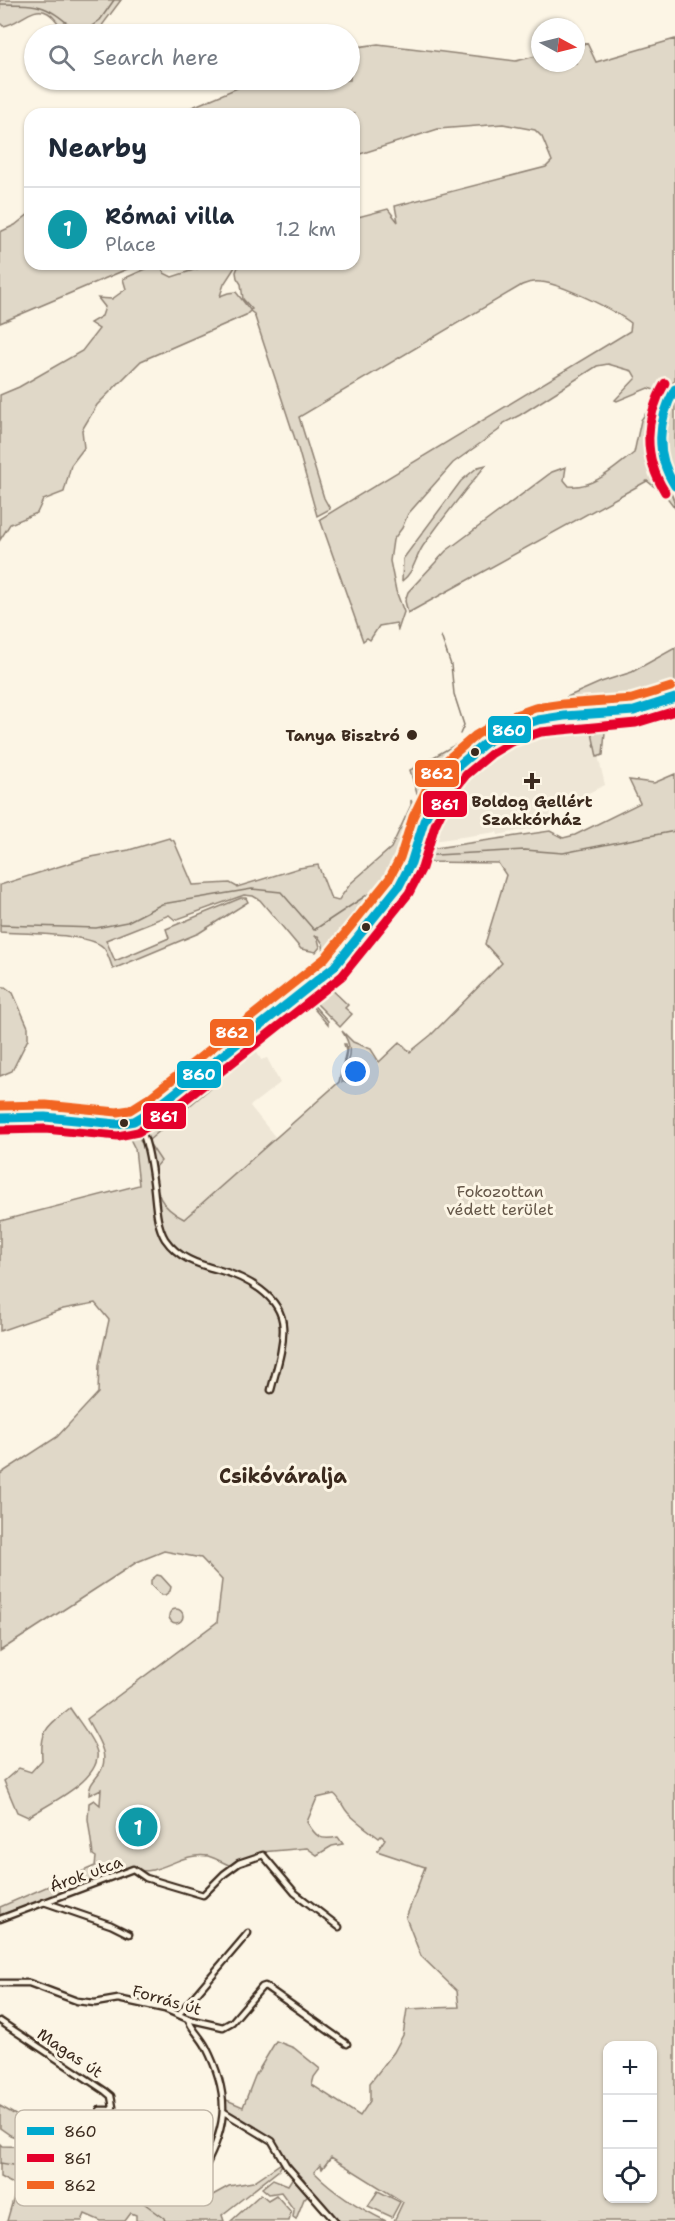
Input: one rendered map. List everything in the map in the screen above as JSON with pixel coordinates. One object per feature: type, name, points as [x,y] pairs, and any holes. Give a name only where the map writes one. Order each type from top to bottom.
[{"type":"main road","points":[[675,389],[663,416],[660,437],[662,460],[667,475],[675,486]]},
{"type":"main road","points":[[0,1119],[45,1117],[113,1125],[137,1119],[168,1099],[334,967],[399,886],[411,863],[424,821],[438,792],[457,767],[483,744],[506,731],[538,720],[634,711],[675,698]]},
{"type":"street","points":[[137,1119],[148,1149],[159,1227],[168,1242],[178,1253],[192,1262],[233,1274],[252,1283],[265,1294],[280,1315],[283,1327],[282,1345],[270,1390]]},
{"type":"street","name":"Árok utca","points":[[0,1919],[133,1869],[146,1878],[203,1894],[239,1863],[263,1856],[296,1893],[339,1927]]},
{"type":"street","points":[[44,1902],[111,1924],[129,1934]]},
{"type":"street","points":[[179,2014],[248,1933]]},
{"type":"street","name":"Forrás út","points":[[0,1983],[29,1983],[76,2001],[95,2003],[118,1999],[165,2009],[189,2019],[223,2027],[232,2022],[265,1986],[347,2044]]},
{"type":"street","points":[[189,2019],[191,2027],[205,2044],[216,2068],[224,2112],[222,2127],[213,2151]]},
{"type":"street","name":"Magas út","points":[[0,2021],[111,2096],[113,2107],[108,2110]]},
{"type":"street","points":[[224,2112],[272,2141],[286,2165],[335,2221]]},
{"type":"shaded area","name":"Boldog Gellért Szakkórház","points":[[538,724],[545,736],[592,730],[605,785],[551,811],[549,825],[498,835],[497,832],[433,841],[435,826],[450,792],[493,749],[522,728]]},
{"type":"shaded area","points":[[256,1049],[261,1060],[267,1058],[280,1083],[250,1106],[276,1138],[184,1219],[173,1213],[155,1187],[155,1168],[149,1140]]},
{"type":"green space","points":[[0,0],[121,0],[103,24],[59,24],[51,15],[42,11],[31,13],[9,25],[3,26],[0,23]]},
{"type":"green space","points":[[675,39],[675,380],[663,398],[655,422],[652,434],[652,458],[655,468],[671,492],[675,508],[666,496],[647,481],[408,613],[405,601],[408,592],[446,551],[552,472],[566,467],[564,480],[569,486],[587,484],[604,476],[634,453],[641,420],[655,400],[658,391],[648,388],[617,401],[615,400],[636,378],[632,371],[608,364],[597,366],[504,423],[499,430],[453,463],[408,514],[393,540],[390,561],[396,591],[404,612],[398,630],[396,623],[379,626],[370,640],[367,638],[363,641],[320,519],[630,331],[631,323],[601,305],[562,287],[529,282],[299,417],[324,498],[330,509],[317,516],[297,445],[254,314],[250,311],[246,315],[141,361],[97,405],[82,430],[84,448],[71,465],[64,492],[43,500],[37,513],[10,524],[0,540],[0,395],[19,387],[82,351],[99,329],[90,323],[102,316],[105,307],[98,298],[112,299],[126,289],[123,279],[143,270],[163,270],[172,277],[194,270],[233,270],[224,284],[220,296],[236,292],[250,310],[252,309],[243,299],[237,270],[360,270],[360,216],[388,209],[398,222],[395,206],[546,167],[552,161],[542,137],[535,130],[503,124],[438,129],[360,154],[360,108],[190,108],[232,90],[360,90],[360,47],[378,44],[516,61],[531,57],[531,72],[585,72],[585,44],[587,43],[596,62]]},
{"type":"green space","points":[[24,218],[24,270],[125,270],[0,323],[0,232]]},
{"type":"green space","points":[[675,394],[675,488],[662,462],[660,436],[664,418]]},
{"type":"green space","points":[[486,465],[420,551],[414,565],[402,581],[403,559],[461,481],[478,467]]},
{"type":"green space","points":[[675,648],[675,695],[630,710],[548,715],[525,721],[490,735],[491,730],[547,709],[601,682],[632,672]]},
{"type":"green space","points":[[675,702],[675,715],[671,717],[605,732],[603,755],[597,757],[592,733],[588,730],[544,735],[545,722],[637,716]]},
{"type":"green space","points":[[487,732],[487,739],[463,750],[464,752],[431,794],[423,814],[410,770],[462,741]]},
{"type":"green space","name":"Fokozottan védett terület","points":[[675,774],[675,2221],[394,2221],[403,2202],[331,2157],[322,2169],[320,2165],[314,2172],[348,2200],[386,2221],[337,2221],[309,2189],[304,2179],[291,2167],[273,2139],[226,2111],[222,2098],[243,2107],[255,2076],[276,2041],[294,2048],[320,2069],[312,2085],[360,2116],[370,2101],[370,2083],[394,2052],[403,2035],[407,2009],[459,2007],[457,1991],[421,1956],[406,1918],[425,1867],[377,1851],[385,1839],[381,1836],[379,1838],[355,1820],[334,1794],[317,1798],[307,1822],[319,1837],[338,1837],[343,1844],[332,1846],[317,1855],[307,1848],[261,1852],[231,1866],[208,1856],[198,1855],[161,1868],[142,1871],[133,1869],[0,1915],[0,1907],[95,1866],[96,1857],[93,1855],[88,1819],[89,1803],[94,1800],[100,1805],[101,1789],[89,1795],[89,1792],[103,1767],[104,1760],[101,1746],[87,1719],[217,1622],[222,1580],[201,1558],[164,1551],[137,1562],[0,1651],[0,1474],[57,1437],[98,1393],[99,1365],[109,1320],[95,1303],[63,1309],[0,1331],[0,1221],[139,1185],[135,1149],[129,1137],[96,1135],[36,1124],[12,1125],[0,1129],[0,1124],[43,1121],[99,1130],[132,1125],[136,1126],[141,1142],[146,1143],[139,1123],[141,1121],[166,1105],[176,1113],[176,1108],[214,1079],[212,1077],[181,1101],[174,1104],[172,1100],[306,997],[328,1021],[328,1025],[310,1004],[149,1140],[161,1161],[155,1168],[156,1185],[160,1198],[169,1209],[184,1219],[339,1082],[346,1051],[344,1044],[347,1049],[342,1082],[351,1082],[354,1079],[349,1079],[347,1073],[349,1047],[342,1031],[353,1042],[371,1049],[379,1062],[400,1042],[410,1052],[431,1035],[502,963],[485,944],[506,875],[498,863],[426,862],[429,849],[550,831],[563,838],[575,835],[640,803],[629,780],[654,783]]},
{"type":"green space","points":[[411,800],[420,821],[406,866],[384,900],[366,917],[332,963],[324,957],[323,944],[318,936],[315,936],[320,947],[316,952],[301,949],[260,900],[244,895],[175,920],[169,915],[106,940],[115,961],[169,938],[166,929],[241,898],[246,898],[248,902],[199,933],[113,969],[105,949],[96,942],[70,937],[0,932],[0,885],[86,858],[129,850],[169,838],[174,841],[193,885],[230,883],[237,887],[299,868],[318,865],[331,899],[338,901],[351,883],[391,848],[411,805]]},
{"type":"green space","points":[[323,963],[327,968],[325,972],[147,1110],[123,1119],[81,1120],[80,1114],[100,1116],[120,1110],[187,1074],[286,998]]},
{"type":"green space","points":[[323,981],[348,1005],[345,1008],[352,1014],[340,1027],[308,995]]},
{"type":"green space","points":[[0,987],[5,987],[13,993],[28,1027],[28,1039],[12,1071],[0,1076]]},
{"type":"green space","points":[[157,1575],[161,1576],[171,1587],[165,1595],[161,1595],[151,1585],[151,1580]]},
{"type":"green space","points":[[173,1609],[179,1609],[183,1616],[179,1623],[173,1623],[169,1619],[169,1613]]},
{"type":"green space","points":[[70,1708],[96,1748],[96,1763],[91,1773],[71,1791],[28,1817],[17,1812],[4,1781],[19,1768],[31,1772],[42,1760],[44,1735],[51,1725]]},
{"type":"green space","points":[[0,2106],[15,2115],[15,2137],[0,2128]]},
{"type":"green space","points":[[0,2144],[15,2146],[15,2185],[0,2177]]},
{"type":"green space","points":[[283,2162],[279,2170],[222,2215],[224,2221],[136,2221],[136,2215],[131,2213],[125,2221],[101,2221],[85,2214],[82,2221],[7,2221],[15,2193],[15,2206],[213,2206],[213,2195],[229,2186],[253,2182]]},
{"type":"green space","points":[[293,2177],[308,2195],[296,2219],[293,2217],[294,2210],[281,2192],[269,2194],[262,2188],[273,2179],[288,2185]]},
{"type":"green space","points":[[378,2191],[400,2202],[392,2217],[368,2206]]},
{"type":"green space","points":[[261,2194],[268,2200],[276,2195],[291,2212],[289,2221],[231,2221]]},
{"type":"waterway","points":[[94,24],[114,0]]},
{"type":"waterway","points":[[0,4],[44,8],[68,24]]},
{"type":"waterway","points":[[441,636],[451,665],[454,694],[464,725],[460,734]]},
{"type":"waterway","points":[[418,856],[525,850],[563,853],[675,831]]},
{"type":"waterway","points":[[0,925],[96,928],[127,922],[162,904],[252,889],[281,892],[314,930],[373,891],[402,859],[410,857]]},
{"type":"waterway","points":[[0,2163],[15,2165]]},
{"type":"waterway","points":[[148,2206],[165,2221]]},
{"type":"transit line","name":"861","points":[[665,383],[653,410],[649,438],[653,465],[665,492]]},
{"type":"transit line","name":"860","points":[[675,389],[665,413],[661,438],[664,462],[675,486]]},
{"type":"transit line","name":"862","points":[[0,1106],[46,1105],[117,1112],[130,1110],[149,1098],[325,958],[389,879],[400,858],[413,817],[428,786],[448,759],[476,735],[501,720],[535,708],[632,699],[671,687]]},
{"type":"transit line","name":"860","points":[[0,1118],[45,1117],[117,1124],[134,1121],[156,1108],[334,967],[399,886],[411,863],[424,821],[438,792],[457,767],[484,744],[506,731],[538,720],[634,711],[675,698]]},
{"type":"transit line","name":"861","points":[[0,1130],[45,1129],[118,1136],[138,1132],[162,1118],[342,976],[409,893],[422,868],[435,825],[448,798],[466,775],[491,754],[511,742],[541,732],[636,723],[675,711]]},
{"type":"place","name":"Tanya Bisztró","points":[[412,735]]},
{"type":"place","name":"Boldog Gellért Szakkórház","points":[[532,781]]},
{"type":"place","name":"Római villa","points":[[138,1827]]},
{"type":"district","name":"Csikóváralja","points":[[283,1476]]}]
